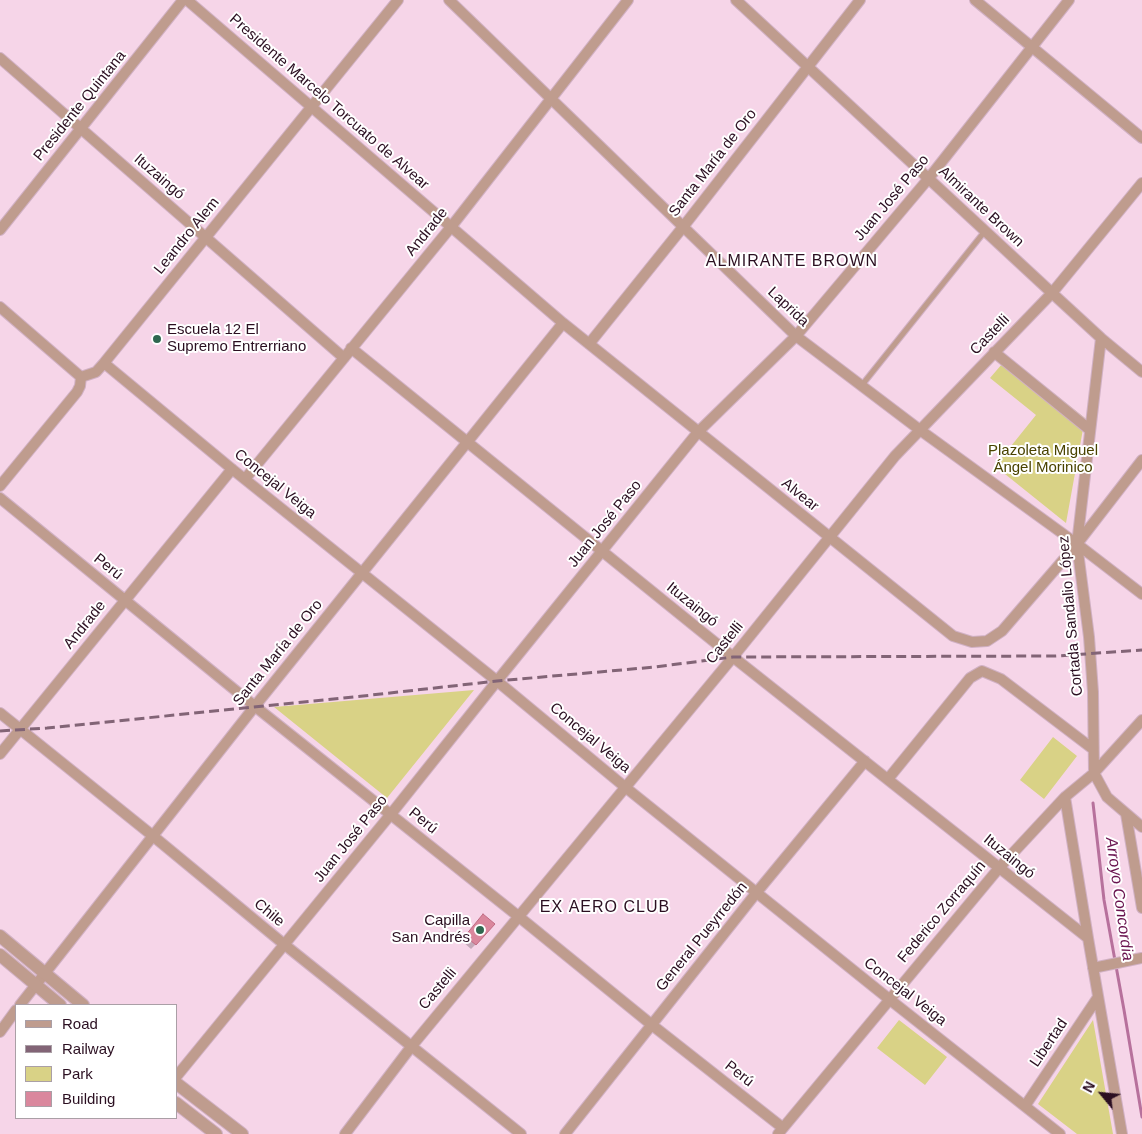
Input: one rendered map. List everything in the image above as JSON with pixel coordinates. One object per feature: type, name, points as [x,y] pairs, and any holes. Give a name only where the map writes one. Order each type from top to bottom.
[{"type":"street","name":"Presidente Quintana","points":[[0,230],[183,0]]},
{"type":"street","name":"Presidente Marcelo Torcuato de Alvear","points":[[187,0],[589,344]]},
{"type":"street","name":"Leandro Alem","points":[[81,377],[96,372],[104,363],[398,0]]},
{"type":"street","name":"Laprida","points":[[449,0],[796,336],[1142,594]]},
{"type":"street","name":"Andrade","points":[[245,479],[451,227],[628,0]]},
{"type":"street","name":"Almirante Brown","points":[[736,0],[1101,338],[1142,372]]},
{"type":"street","name":"Santa María de Oro","points":[[589,344],[860,0]]},
{"type":"street","points":[[975,0],[1142,138]]},
{"type":"street","name":"Juan José Paso","points":[[178,1075],[285,945],[698,432],[796,336],[929,178],[1069,0]]},
{"type":"street","name":"Ituzaingó","points":[[0,58],[344,358]]},
{"type":"street","name":"Castelli","points":[[345,1134],[411,1046],[733,657],[895,456],[1052,293],[1142,183]]},
{"type":"street","points":[[0,307],[81,377],[77,392],[0,486]]},
{"type":"street","name":"Santa María de Oro","points":[[21,1004],[255,706],[563,323]]},
{"type":"street","name":"Cortada Sandalio López","points":[[1094,772],[1093,692],[1089,637],[1077,544],[1101,338]]},
{"type":"street","name":"Alvear","points":[[589,344],[953,636],[972,642],[987,641],[1002,632],[1077,544]]},
{"type":"street","name":"Ituzaingó","points":[[351,348],[733,657],[1088,938]]},
{"type":"street","points":[[994,352],[1090,430]]},
{"type":"street","name":"Concejal Veiga","points":[[104,363],[232,469],[497,680],[625,787],[1060,1134]]},
{"type":"street","points":[[1077,544],[1142,460]]},
{"type":"street","name":"Andrade","points":[[0,754],[232,469]]},
{"type":"street","name":"Perú","points":[[0,498],[255,706],[652,1024],[781,1131]]},
{"type":"street","points":[[888,779],[970,678],[982,671],[1002,680],[1094,750]]},
{"type":"street","name":"Chile","points":[[0,712],[285,945],[521,1134]]},
{"type":"street","name":"Federico Zorraquín","points":[[781,1131],[998,868],[1065,798],[1094,772],[1142,720]]},
{"type":"street","name":"General Pueyrredón","points":[[565,1134],[757,892],[865,760]]},
{"type":"street","points":[[1094,772],[1106,797],[1142,827]]},
{"type":"street","points":[[1065,798],[1122,1134]]},
{"type":"street","points":[[1126,814],[1142,908]]},
{"type":"street","points":[[0,936],[82,1004]]},
{"type":"street","points":[[0,955],[59,1004]]},
{"type":"street","points":[[1093,968],[1142,958]]},
{"type":"street","name":"Libertad","points":[[1025,1106],[1098,997]]},
{"type":"street","points":[[0,1032],[15,1011]]},
{"type":"street","points":[[178,1085],[242,1134]]},
{"type":"street","points":[[178,1105],[216,1134]]},
{"type":"lane","points":[[862,385],[985,230]]},
{"type":"green space","name":"Plazoleta Miguel Ángel Morinico","points":[[1008,357],[1085,418],[1066,523],[995,466],[1036,415],[990,378]]},
{"type":"green space","points":[[474,690],[387,798],[274,707]]},
{"type":"green space","points":[[1053,737],[1077,756],[1044,799],[1020,780]]},
{"type":"green space","points":[[899,1020],[947,1057],[925,1085],[877,1048]]},
{"type":"green space","points":[[1093,1020],[1113,1134],[1077,1134],[1038,1104]]},
{"type":"building","name":"Capilla San Andrés","points":[[483,914],[495,924],[476,945],[465,936]]},
{"type":"waterway","name":"Arroyo Concordia","points":[[1093,803],[1104,900],[1142,1117]]},
{"type":"railway","points":[[0,731],[47,728],[497,681],[655,667],[733,657],[1056,656],[1142,650]]},
{"type":"place","name":"Escuela 12 El Supremo Entrerriano","points":[[157,339]]},
{"type":"place","name":"Capilla San Andrés","points":[[480,930]]},
{"type":"district","name":"ALMIRANTE BROWN","points":[[792,262]]},
{"type":"district","name":"EX AERO CLUB","points":[[605,908]]}]
